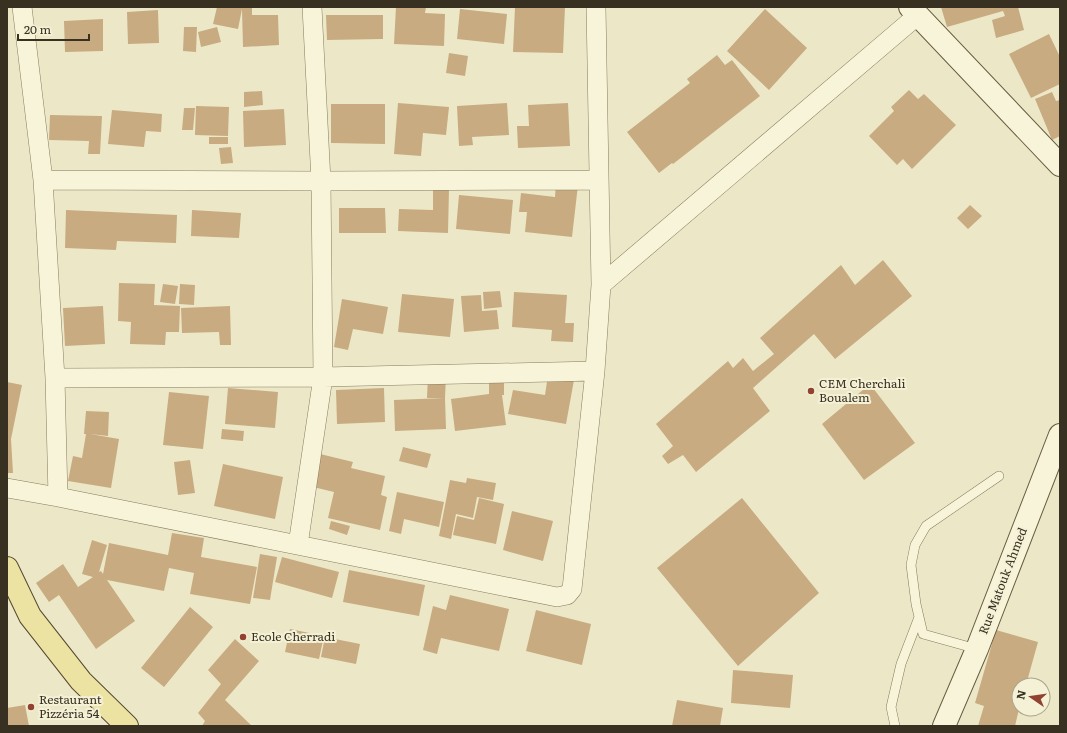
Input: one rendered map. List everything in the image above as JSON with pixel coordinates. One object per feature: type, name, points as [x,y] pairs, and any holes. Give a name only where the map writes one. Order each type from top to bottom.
[{"type":"main road","points":[[7,568],[30,616],[81,681],[127,726]]},
{"type":"street","points":[[22,7],[43,180],[55,378],[58,497]]},
{"type":"street","points":[[298,546],[323,377],[321,181],[312,7]]},
{"type":"street","points":[[7,488],[557,597],[567,595],[572,589],[594,371],[601,284],[596,7]]},
{"type":"street","points":[[601,284],[914,11],[1060,165]]},
{"type":"street","points":[[43,180],[599,180]]},
{"type":"street","points":[[55,378],[323,377],[594,371]]},
{"type":"street","name":"Rue Matouk Ahmed","points":[[944,726],[977,649],[1060,435]]},
{"type":"lane","points":[[977,649],[923,634],[916,604],[911,565],[915,545],[926,526],[999,476]]},
{"type":"lane","points":[[895,726],[891,707],[901,664],[919,617]]},
{"type":"building","points":[[217,7],[252,7],[252,15],[278,15],[279,45],[243,47],[242,9],[238,29],[213,24]]},
{"type":"building","points":[[396,7],[426,7],[425,13],[445,14],[444,46],[394,44]]},
{"type":"building","points":[[515,7],[565,7],[563,53],[513,52]]},
{"type":"building","points":[[941,7],[1018,7],[1024,30],[996,38],[992,20],[1005,16],[1003,11],[947,27]]},
{"type":"building","points":[[460,9],[507,14],[504,44],[457,39]]},
{"type":"building","points":[[765,9],[807,48],[769,90],[727,51]]},
{"type":"building","points":[[158,10],[159,43],[128,44],[127,12]]},
{"type":"building","points":[[326,15],[383,15],[383,39],[327,40]]},
{"type":"building","points":[[103,19],[103,51],[65,52],[64,21]]},
{"type":"building","points":[[184,27],[197,27],[196,52],[183,51]]},
{"type":"building","points":[[217,27],[221,42],[201,47],[198,32]]},
{"type":"building","points":[[1049,34],[1060,57],[1060,84],[1031,98],[1009,54]]},
{"type":"building","points":[[449,53],[468,56],[465,76],[446,73]]},
{"type":"building","points":[[717,55],[725,65],[732,60],[760,96],[673,164],[672,163],[659,173],[627,132],[690,83],[687,79]]},
{"type":"building","points":[[909,90],[918,99],[924,94],[956,125],[912,169],[903,159],[897,165],[869,136],[894,111],[891,107]]},
{"type":"building","points":[[262,91],[263,105],[244,107],[244,92]]},
{"type":"building","points":[[1052,92],[1056,101],[1060,100],[1060,136],[1052,140],[1035,99]]},
{"type":"building","points":[[398,103],[449,107],[446,135],[423,133],[421,156],[394,154]]},
{"type":"building","points":[[507,103],[509,135],[472,137],[473,145],[459,146],[457,106]]},
{"type":"building","points":[[568,103],[570,146],[518,148],[517,126],[529,126],[528,105]]},
{"type":"building","points":[[331,104],[385,104],[385,144],[331,143]]},
{"type":"building","points":[[196,106],[229,107],[228,136],[195,135]]},
{"type":"building","points":[[184,108],[195,108],[193,130],[182,130]]},
{"type":"building","points":[[284,109],[286,145],[244,147],[243,111]]},
{"type":"building","points":[[112,110],[162,114],[161,132],[146,131],[144,147],[108,144]]},
{"type":"building","points":[[50,115],[102,116],[100,154],[88,154],[89,141],[49,140]]},
{"type":"building","points":[[209,137],[228,137],[228,144],[209,144]]},
{"type":"building","points":[[231,147],[233,163],[221,164],[219,148]]},
{"type":"building","points":[[556,183],[578,185],[572,237],[525,232],[527,212],[519,212],[521,193],[555,197]]},
{"type":"building","points":[[433,189],[449,189],[448,233],[398,231],[399,209],[433,210]]},
{"type":"building","points":[[459,195],[513,200],[510,234],[456,229]]},
{"type":"building","points":[[970,205],[982,216],[968,229],[957,218]]},
{"type":"building","points":[[339,208],[385,208],[386,233],[339,233]]},
{"type":"building","points":[[66,210],[177,215],[176,243],[117,241],[116,250],[65,248]]},
{"type":"building","points":[[192,210],[241,213],[239,238],[191,236]]},
{"type":"building","points":[[883,260],[912,296],[835,359],[814,334],[753,388],[770,411],[696,472],[683,455],[668,464],[662,456],[673,446],[656,424],[728,361],[733,368],[743,358],[753,371],[774,354],[760,338],[841,265],[855,285]]},
{"type":"building","points":[[119,283],[155,284],[154,305],[180,306],[179,332],[166,332],[165,345],[130,344],[131,322],[118,321]]},
{"type":"building","points":[[163,284],[178,286],[175,304],[160,302]]},
{"type":"building","points":[[180,284],[195,285],[194,305],[179,304]]},
{"type":"building","points":[[500,291],[502,307],[484,309],[483,292]]},
{"type":"building","points":[[514,292],[567,295],[565,323],[574,323],[573,342],[551,341],[552,330],[512,327]]},
{"type":"building","points":[[402,294],[454,299],[450,337],[398,332]]},
{"type":"building","points":[[481,295],[482,311],[497,310],[499,329],[464,332],[461,296]]},
{"type":"building","points":[[342,299],[388,307],[383,334],[353,329],[348,350],[334,347]]},
{"type":"building","points":[[103,306],[105,344],[65,346],[63,308]]},
{"type":"building","points":[[230,306],[231,345],[220,345],[219,332],[182,333],[181,308]]},
{"type":"building","points":[[428,375],[446,375],[445,398],[427,398]]},
{"type":"building","points":[[548,375],[574,380],[566,424],[508,414],[513,390],[545,395]]},
{"type":"building","points":[[489,378],[504,378],[504,395],[502,395],[506,425],[455,431],[451,399],[489,394]]},
{"type":"building","points":[[7,382],[22,385],[11,439],[13,473],[7,473]]},
{"type":"building","points":[[870,384],[915,443],[864,480],[822,424]]},
{"type":"building","points":[[228,388],[278,392],[275,428],[225,424]]},
{"type":"building","points":[[384,388],[385,422],[337,424],[336,390]]},
{"type":"building","points":[[169,392],[209,396],[203,449],[163,445]]},
{"type":"building","points":[[445,398],[446,429],[395,431],[394,400]]},
{"type":"building","points":[[86,411],[109,412],[108,436],[90,434],[119,439],[111,488],[68,481],[73,456],[82,458],[86,434],[84,434]]},
{"type":"building","points":[[222,429],[244,431],[243,441],[221,439]]},
{"type":"building","points":[[403,447],[431,454],[427,468],[399,461]]},
{"type":"building","points":[[316,453],[353,462],[351,468],[385,476],[381,495],[387,497],[380,530],[328,518],[334,492],[309,486]]},
{"type":"building","points":[[190,460],[195,493],[178,495],[174,462]]},
{"type":"building","points":[[223,464],[283,477],[275,519],[214,506]]},
{"type":"building","points":[[467,478],[496,483],[493,500],[477,497],[473,518],[456,514],[451,539],[439,536],[450,480],[466,483]]},
{"type":"building","points":[[397,492],[444,502],[439,527],[404,519],[401,534],[389,531]]},
{"type":"building","points":[[479,498],[504,504],[496,544],[453,535],[457,516],[474,520]]},
{"type":"building","points":[[742,498],[819,593],[738,666],[657,568]]},
{"type":"building","points":[[512,511],[553,521],[543,561],[503,550]]},
{"type":"building","points":[[331,521],[350,526],[347,535],[329,529]]},
{"type":"building","points":[[172,533],[204,538],[201,557],[257,567],[250,604],[190,594],[194,573],[169,568],[164,591],[107,580],[135,621],[96,649],[59,595],[49,602],[36,583],[63,564],[78,587],[93,577],[82,574],[92,540],[107,545],[99,572],[101,571],[103,574],[109,543],[168,555]]},
{"type":"building","points":[[260,554],[277,557],[270,600],[253,598]]},
{"type":"building","points":[[282,557],[339,572],[332,598],[275,582]]},
{"type":"building","points":[[349,570],[425,585],[419,616],[343,602]]},
{"type":"building","points":[[450,595],[509,609],[499,651],[441,638],[437,654],[423,650],[433,606],[446,610]]},
{"type":"building","points":[[190,607],[213,627],[164,687],[141,668]]},
{"type":"building","points":[[536,610],[591,624],[582,665],[526,651]]},
{"type":"building","points":[[290,629],[324,636],[319,659],[285,652]]},
{"type":"building","points":[[996,630],[1038,642],[1028,677],[1011,677],[1011,717],[1017,717],[1015,726],[978,726],[984,706],[975,703]]},
{"type":"building","points":[[325,637],[360,644],[356,664],[321,657]]},
{"type":"building","points":[[235,639],[259,661],[225,700],[252,726],[202,726],[205,721],[198,713],[221,684],[208,670]]},
{"type":"building","points":[[733,670],[793,675],[790,708],[731,703]]},
{"type":"building","points":[[677,700],[723,708],[720,726],[672,726]]},
{"type":"building","points":[[25,705],[29,726],[7,726],[7,708]]},
{"type":"place","name":"CEM Cherchali Boualem","points":[[811,391]]},
{"type":"place","name":"Ecole Cherradi","points":[[243,637]]},
{"type":"place","name":"Restaurant Pizzéria 54","points":[[31,707]]}]
